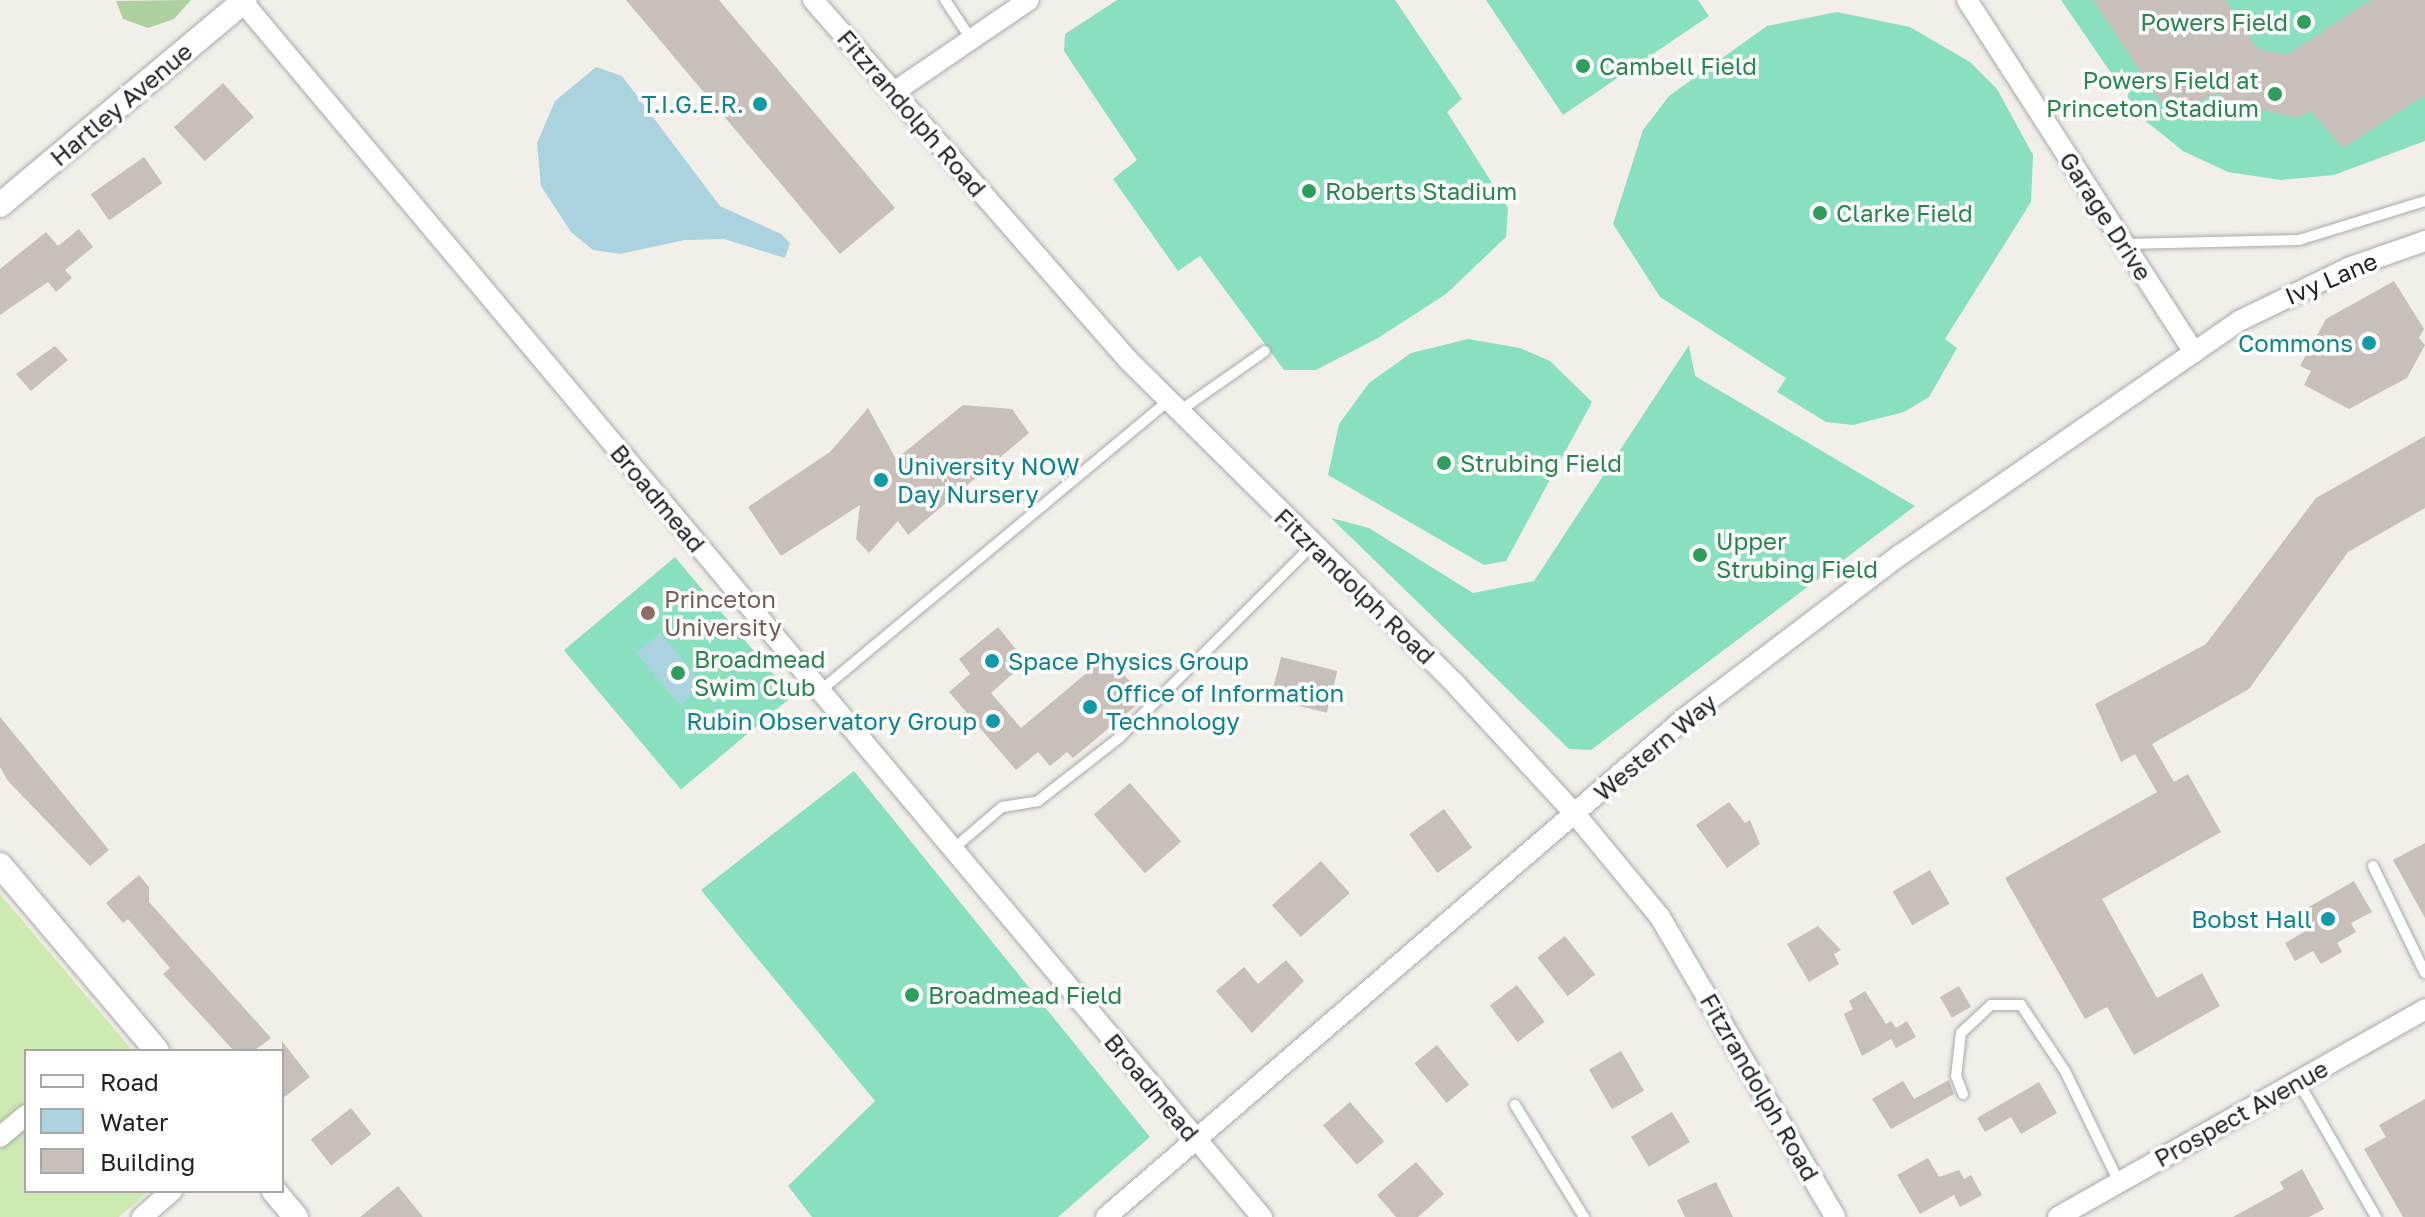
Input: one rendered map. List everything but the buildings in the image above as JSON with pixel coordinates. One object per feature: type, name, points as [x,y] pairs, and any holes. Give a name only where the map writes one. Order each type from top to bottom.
[{"type":"street","name":"Fitzrandolph Road","points":[[813,0],[1173,407],[1313,545],[1576,815],[1660,917],[1835,1217]]},
{"type":"street","points":[[894,92],[1029,0]]},
{"type":"street","name":"Garage Drive","points":[[1967,0],[2194,352]]},
{"type":"street","name":"Hartley Avenue","points":[[0,205],[243,1]]},
{"type":"street","name":"Broadmead","points":[[243,1],[1262,1217]]},
{"type":"street","name":"Ivy Lane","points":[[2239,321],[2348,268],[2425,241]]},
{"type":"street","name":"Western Way","points":[[1106,1217],[1685,718],[1900,555],[2239,321]]},
{"type":"street","points":[[0,865],[155,1049]]},
{"type":"street","name":"Prospect Avenue","points":[[2058,1217],[2425,1009]]},
{"type":"street","points":[[0,1137],[24,1117]]},
{"type":"street","points":[[142,1217],[170,1193]]},
{"type":"street","points":[[276,1193],[296,1217]]},
{"type":"lane","points":[[945,0],[971,39]]},
{"type":"lane","points":[[2124,244],[2299,240],[2425,201]]},
{"type":"lane","points":[[820,691],[1173,407],[1265,351]]},
{"type":"lane","points":[[952,849],[1002,807],[1038,801],[1119,738],[1313,545]]},
{"type":"lane","points":[[2373,866],[2425,973]]},
{"type":"lane","points":[[1963,1094],[1956,1076],[1961,1033],[1991,1005],[2021,1005],[2065,1071],[2119,1182]]},
{"type":"lane","points":[[2298,1081],[2376,1217]]},
{"type":"lane","points":[[1515,1105],[1584,1217]]},
{"type":"green space","points":[[191,0],[174,19],[148,28],[123,19],[116,1]]},
{"type":"green space","name":"Roberts Stadium","points":[[1117,0],[1395,0],[1462,99],[1447,112],[1508,208],[1506,237],[1446,294],[1378,338],[1316,370],[1284,370],[1200,256],[1178,271],[1113,179],[1137,160],[1064,51],[1065,34]]},
{"type":"green space","name":"Cambell Field","points":[[1486,0],[1698,0],[1709,16],[1563,115]]},
{"type":"green space","name":"Powers Field at Princeton Stadium","points":[[2061,0],[2425,0],[2425,141],[2334,175],[2281,180],[2228,172],[2183,151],[2142,118]]},
{"type":"green space","name":"Clarke Field","points":[[1837,12],[1910,27],[1970,62],[1997,89],[2033,155],[2031,202],[1945,339],[1957,348],[1929,397],[1904,412],[1853,425],[1826,422],[1777,392],[1786,378],[1660,297],[1613,224],[1643,130],[1669,96],[1767,26]]},
{"type":"green space","name":"Strubing Field","points":[[1468,339],[1520,348],[1550,361],[1592,402],[1506,561],[1484,565],[1328,475],[1339,424],[1369,383],[1411,353]]},
{"type":"green space","name":"Upper Strubing Field","points":[[1689,345],[1695,376],[1915,506],[1591,750],[1569,749],[1331,518],[1369,528],[1473,593],[1534,581]]},
{"type":"green space","name":"Broadmead Swim Club","points":[[675,557],[792,696],[681,790],[564,650]]},
{"type":"green space","name":"Broadmead Field","points":[[854,771],[1150,1137],[1058,1217],[812,1217],[788,1186],[875,1101],[701,890]]},
{"type":"green space","points":[[0,894],[131,1049],[24,1049],[24,1193],[147,1193],[119,1217],[0,1217]]},
{"type":"water","points":[[596,67],[622,76],[720,206],[781,234],[790,243],[785,258],[724,239],[685,240],[620,254],[593,250],[571,232],[541,186],[537,143],[555,101]]},
{"type":"water","points":[[660,633],[704,685],[680,705],[636,653]]},
{"type":"place","name":"Powers Field","points":[[2304,22]]},
{"type":"place","name":"Cambell Field","points":[[1583,66]]},
{"type":"place","name":"Powers Field at Princeton Stadium","points":[[2275,94]]},
{"type":"place","name":"T.I.G.E.R.","points":[[760,104]]},
{"type":"place","name":"Roberts Stadium","points":[[1309,191]]},
{"type":"place","name":"Clarke Field","points":[[1820,213]]},
{"type":"place","name":"Commons","points":[[2369,343]]},
{"type":"place","name":"Strubing Field","points":[[1444,463]]},
{"type":"place","name":"University NOW Day Nursery","points":[[881,480]]},
{"type":"place","name":"Upper Strubing Field","points":[[1700,555]]},
{"type":"place","name":"Princeton University","points":[[648,613]]},
{"type":"place","name":"Space Physics Group","points":[[992,661]]},
{"type":"place","name":"Broadmead Swim Club","points":[[678,673]]},
{"type":"place","name":"Office of Information Technology","points":[[1090,707]]},
{"type":"place","name":"Rubin Observatory Group","points":[[993,721]]},
{"type":"place","name":"Bobst Hall","points":[[2328,919]]},
{"type":"place","name":"Broadmead Field","points":[[912,995]]}]
